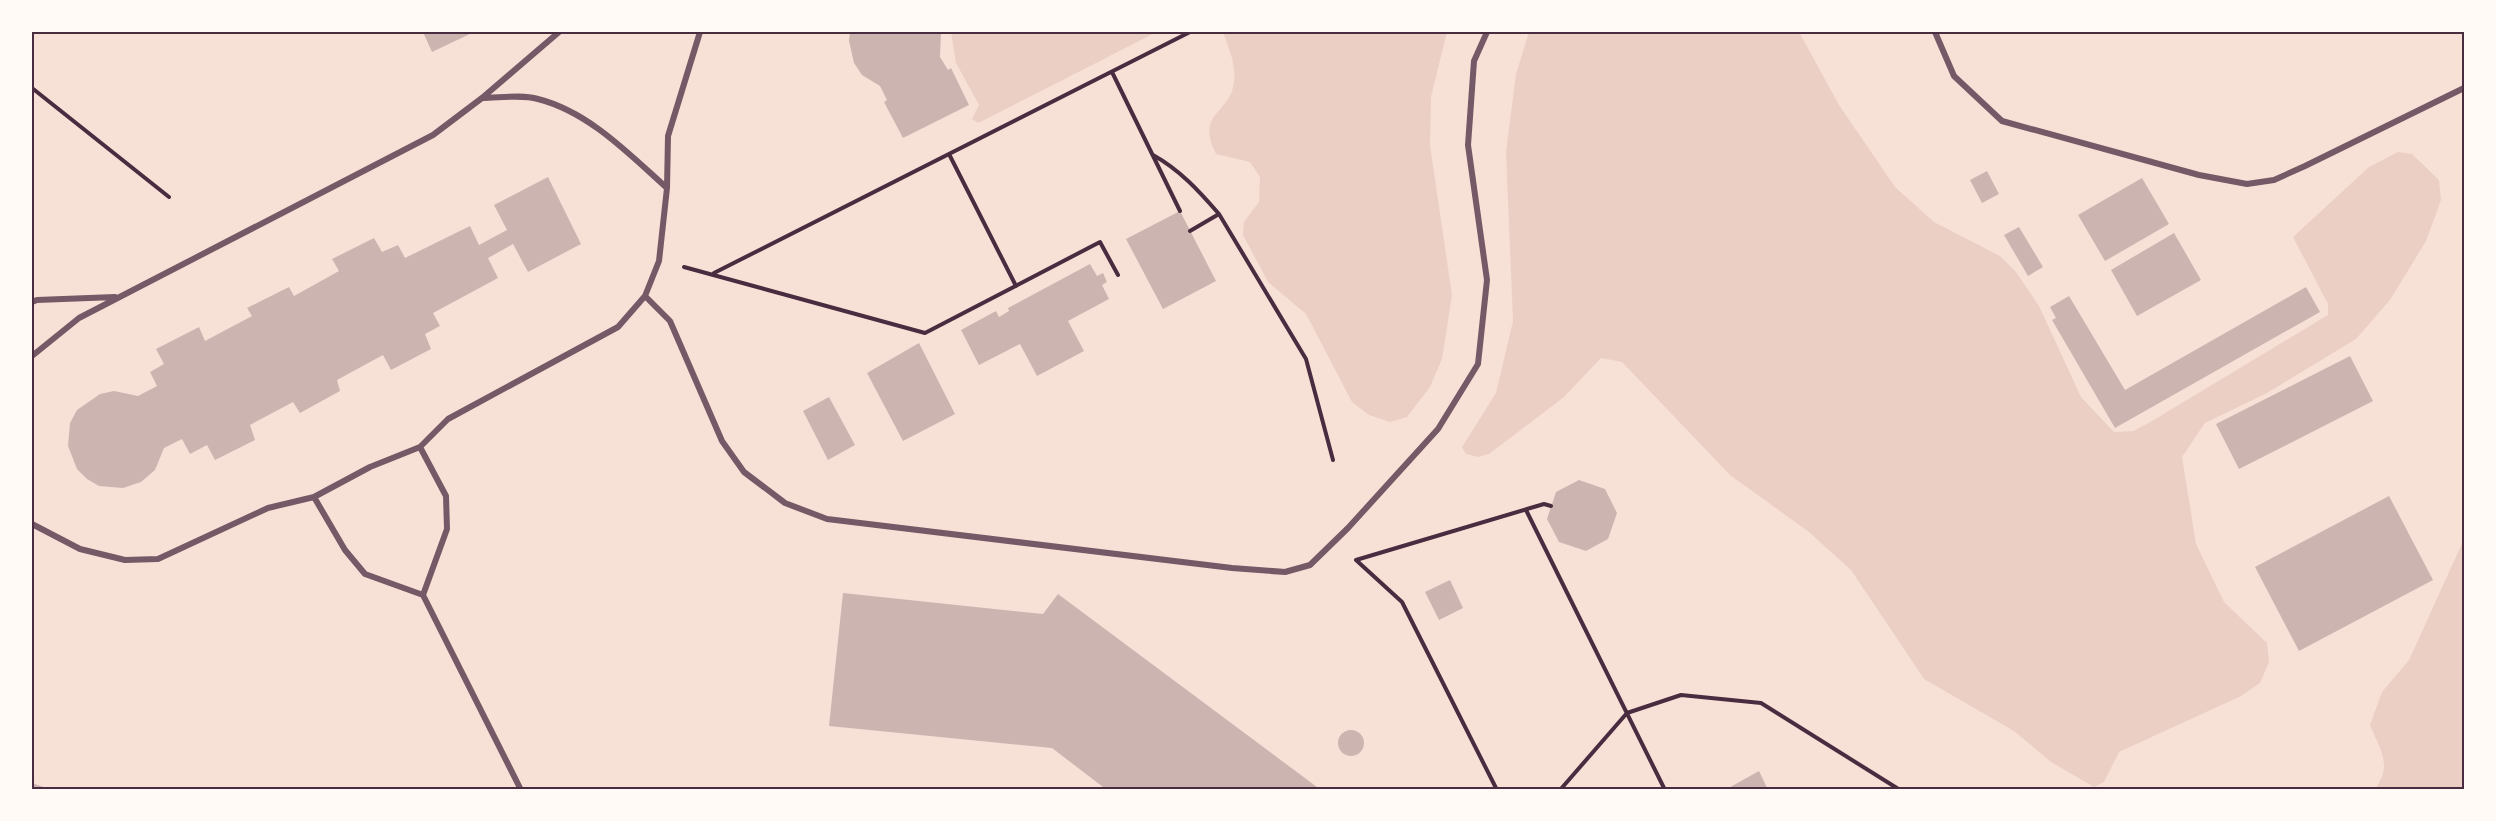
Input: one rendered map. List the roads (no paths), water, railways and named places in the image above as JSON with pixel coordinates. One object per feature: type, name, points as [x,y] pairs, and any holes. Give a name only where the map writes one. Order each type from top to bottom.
[{"type":"street","points":[[32,356],[79,318],[433,135],[482,98],[559,32]]},
{"type":"street","points":[[32,524],[80,549],[125,560],[158,559],[268,508],[314,497],[370,467],[420,447],[448,419],[618,327],[645,296],[659,261],[667,188],[668,136],[700,32]]},
{"type":"street","points":[[645,296],[670,321],[722,441],[744,472],[785,503],[827,519],[1232,568],[1285,572],[1310,565],[1348,528],[1438,429],[1479,364],[1487,280],[1468,145],[1474,61],[1487,32]]},
{"type":"street","points":[[1935,32],[1954,76],[2002,121],[2188,172],[2247,184],[2274,180],[2464,88]]},
{"type":"street","points":[[482,98],[537,98],[575,115],[614,139],[667,188]]},
{"type":"street","points":[[32,302],[119,297]]},
{"type":"street","points":[[420,447],[446,496],[447,529],[423,595]]},
{"type":"street","points":[[314,497],[345,550],[365,574],[423,595],[521,789]]}]
